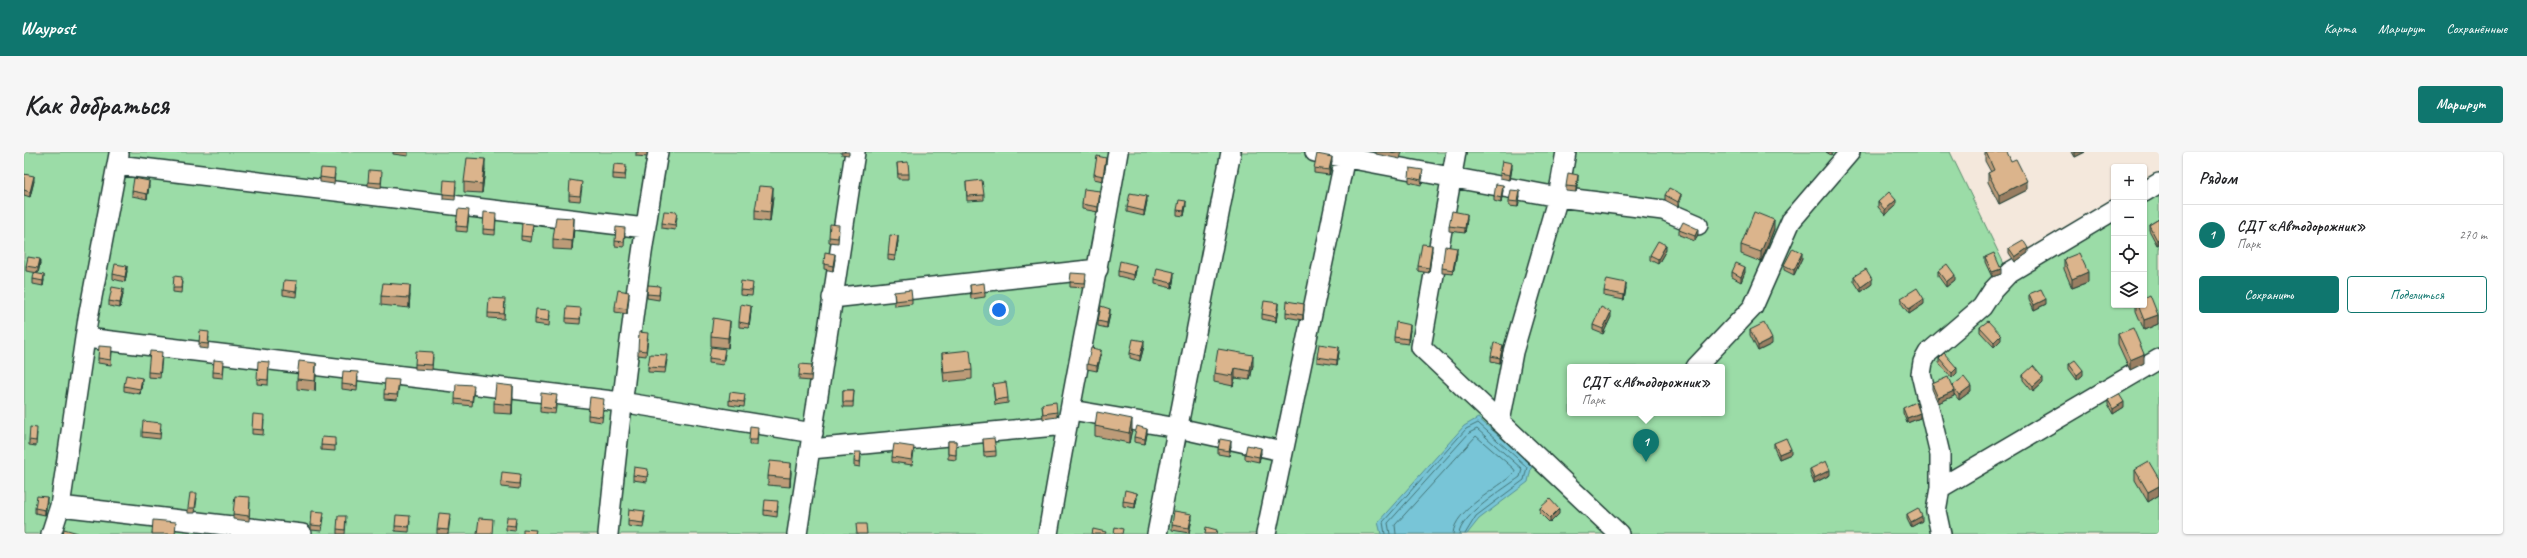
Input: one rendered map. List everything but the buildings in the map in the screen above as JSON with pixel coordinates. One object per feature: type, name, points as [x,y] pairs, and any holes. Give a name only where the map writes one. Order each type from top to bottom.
[{"type":"street","points":[[608,534],[621,402],[645,228],[658,152]]},
{"type":"street","points":[[797,534],[855,152]]},
{"type":"street","points":[[1048,534],[1068,417],[1098,269],[1118,152]]},
{"type":"street","points":[[1157,534],[1231,152]]},
{"type":"street","points":[[1315,152],[1345,155],[1558,197],[1663,210],[1698,225]]},
{"type":"street","points":[[1456,152],[1421,347],[1619,534]]},
{"type":"street","points":[[1500,422],[1513,352],[1558,197],[1566,152]]},
{"type":"street","points":[[1699,364],[1753,307],[1791,221],[1850,152]]},
{"type":"street","points":[[1266,534],[1282,451],[1345,155]]},
{"type":"street","points":[[51,534],[60,506],[86,338],[118,158],[645,228]]},
{"type":"street","points":[[2147,190],[2159,183]]},
{"type":"street","points":[[1941,534],[1936,511],[1940,488],[1940,454],[1921,374],[1923,362],[1928,353],[1982,307],[2010,272],[2111,212]]},
{"type":"street","points":[[832,298],[1098,269]]},
{"type":"street","points":[[86,338],[621,402],[812,441],[1068,417],[1178,428],[1282,451]]},
{"type":"street","points":[[1940,488],[2159,359]]},
{"type":"street","points":[[60,506],[302,534]]},
{"type":"green space","points":[[24,152],[1950,152],[2006,268],[2111,207],[2111,308],[2147,308],[2147,185],[2159,178],[2159,534],[24,534]]},
{"type":"water","points":[[1478,418],[1532,464],[1528,482],[1479,519],[1467,534],[1381,534],[1378,522],[1464,426]]},
{"type":"place","name":"СДТ «Автодорожник»","points":[[1646,462]]}]
